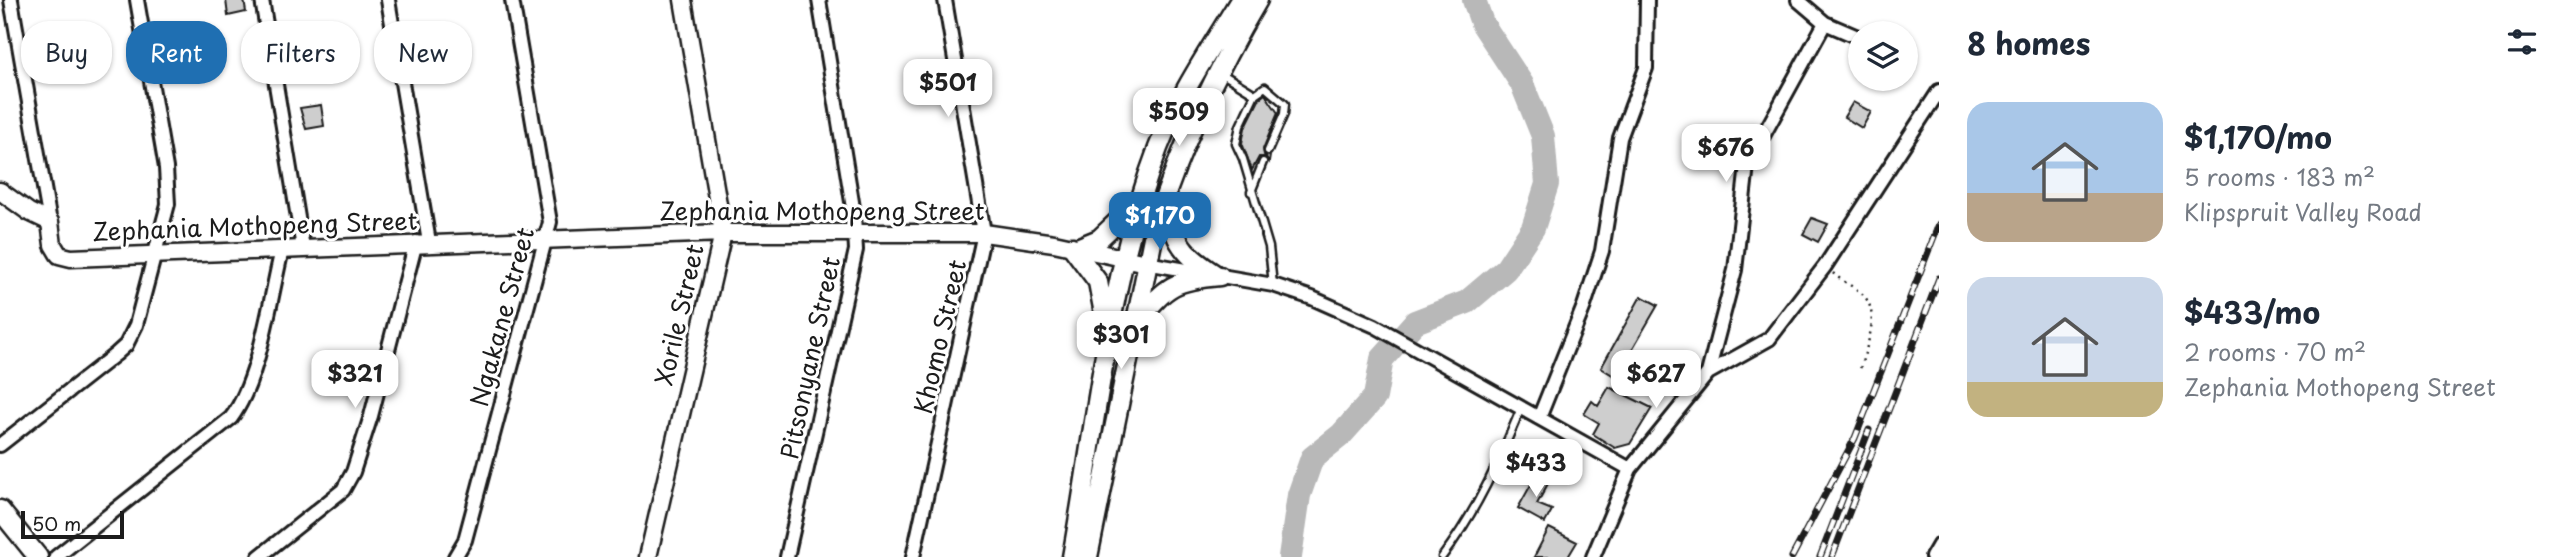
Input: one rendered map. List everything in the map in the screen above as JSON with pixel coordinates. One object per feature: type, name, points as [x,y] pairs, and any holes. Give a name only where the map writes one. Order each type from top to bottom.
[{"type":"main road","points":[[1072,557],[1108,338],[1141,198],[1159,146],[1188,86],[1240,0]]},
{"type":"main road","points":[[1088,557],[1146,263],[1166,191],[1220,73],[1258,0]]},
{"type":"main road","points":[[1166,191],[1176,242],[1189,257],[1218,275]]},
{"type":"main road","points":[[1108,338],[1098,282],[1075,248],[1107,233],[1141,198]]},
{"type":"main road","points":[[1135,323],[1176,284],[1186,279],[1218,275]]},
{"type":"main road","points":[[0,510],[38,557]]},
{"type":"street","points":[[11,0],[50,222]]},
{"type":"street","points":[[0,445],[126,345],[136,325],[168,204],[168,187],[137,0]]},
{"type":"street","points":[[262,0],[303,247]]},
{"type":"street","points":[[259,557],[343,490],[353,472],[423,242],[388,0]]},
{"type":"street","name":"Ngakane Street","points":[[455,557],[465,540],[548,238],[550,222],[512,0]]},
{"type":"street","name":"Xorile Street","points":[[648,557],[723,233],[683,0]]},
{"type":"street","name":"Pitsonyane Street","points":[[787,557],[854,267],[856,233],[819,0]]},
{"type":"street","name":"Khomo Street","points":[[913,557],[984,233],[944,0]]},
{"type":"street","points":[[1538,418],[1584,306],[1602,251],[1620,138],[1646,68],[1649,30],[1647,0]]},
{"type":"street","points":[[1798,0],[1825,23],[1848,33]]},
{"type":"street","points":[[1708,373],[1735,270],[1747,165],[1825,23]]},
{"type":"street","points":[[1593,557],[1630,469],[1708,373],[1769,338],[1825,266],[1939,91]]},
{"type":"street","points":[[0,191],[29,212],[50,222]]},
{"type":"street","name":"Zephania Mothopeng Street","points":[[50,222],[53,245],[59,255],[71,258],[423,242],[723,233],[984,233],[1273,285],[1375,326],[1630,469]]},
{"type":"street","points":[[56,557],[230,418],[239,407],[251,378],[282,250]]},
{"type":"street","points":[[1932,557],[1939,545]]},
{"type":"lane","points":[[1220,73],[1255,94]]},
{"type":"lane","points":[[1268,150],[1284,114],[1284,101],[1265,87],[1255,94],[1240,126],[1236,144],[1269,247],[1273,285]]},
{"type":"lane","points":[[1251,192],[1263,162]]},
{"type":"lane","points":[[1442,557],[1466,526],[1496,470],[1521,408]]},
{"type":"path","points":[[1825,266],[1843,283],[1864,295],[1868,304],[1872,320],[1860,369]]},
{"type":"building","points":[[226,0],[244,0],[246,12],[228,16]]},
{"type":"building","points":[[1265,94],[1278,113],[1263,149],[1264,155],[1270,156],[1269,162],[1266,157],[1259,157],[1252,170],[1242,143],[1245,128],[1260,98]]},
{"type":"building","points":[[1853,102],[1871,112],[1862,128],[1844,117]]},
{"type":"building","points":[[321,105],[324,126],[306,129],[300,108]]},
{"type":"building","points":[[1812,218],[1828,224],[1818,242],[1803,234]]},
{"type":"building","points":[[1641,296],[1658,305],[1616,377],[1601,368]]},
{"type":"building","points":[[1609,387],[1652,408],[1630,444],[1615,448],[1593,434],[1599,423],[1584,414],[1592,401],[1598,406]]},
{"type":"building","points":[[1538,472],[1551,478],[1537,504],[1552,510],[1545,523],[1518,508]]},
{"type":"building","points":[[1549,528],[1577,542],[1568,557],[1534,557]]},
{"type":"waterway","points":[[1290,557],[1299,495],[1312,458],[1341,435],[1375,397],[1382,359],[1415,322],[1467,302],[1506,269],[1533,228],[1547,184],[1543,136],[1522,84],[1482,23],[1474,0]]},
{"type":"railway","points":[[1792,557],[1855,438],[1939,224]]},
{"type":"railway","points":[[1832,557],[1939,278]]},
{"type":"railway","points":[[1820,557],[1869,430]]}]
